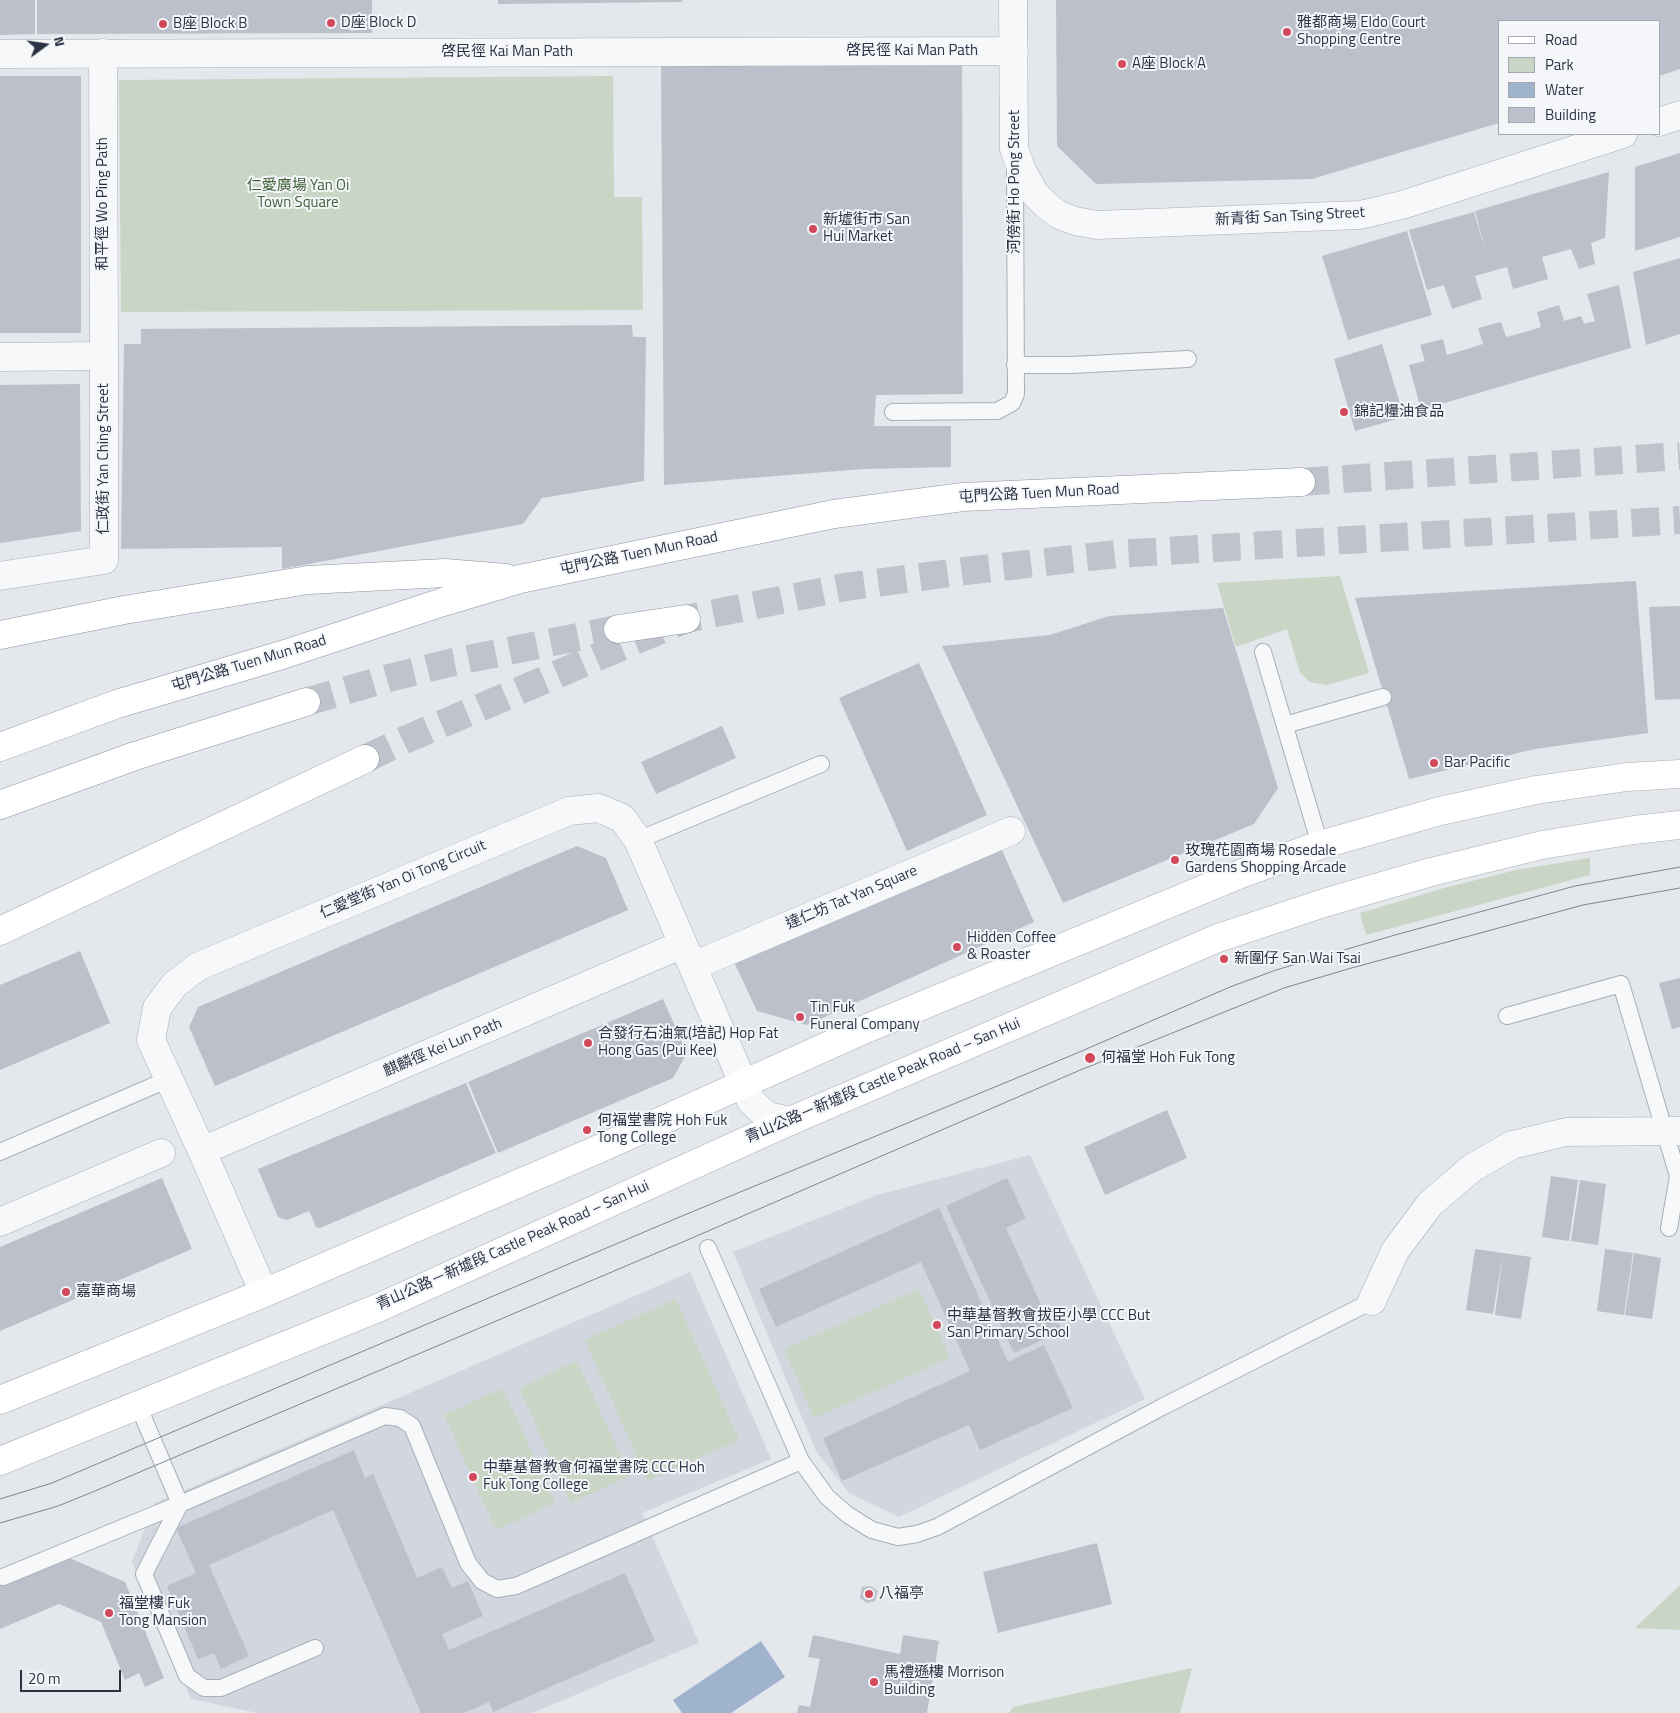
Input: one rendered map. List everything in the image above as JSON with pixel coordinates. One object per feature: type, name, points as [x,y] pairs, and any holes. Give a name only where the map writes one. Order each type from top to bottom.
[{"type":"main road","name":"屯門公路 Tuen Mun Road","points":[[0,747],[117,704],[282,655],[520,579],[834,514],[962,497],[1301,482]]},
{"type":"main road","points":[[0,635],[124,610],[308,580],[445,572],[520,579]]},
{"type":"main road","points":[[618,629],[686,619]]},
{"type":"main road","points":[[0,805],[135,756],[306,702]]},
{"type":"main road","points":[[4,929],[365,759]]},
{"type":"main road","points":[[0,1400],[264,1293],[601,1148],[863,1030],[1243,872],[1320,845],[1440,810],[1536,790],[1626,777],[1680,774]]},
{"type":"main road","name":"青山公路－新墟段 Castle Peak Road – San Hui","points":[[0,1461],[378,1308],[790,1121],[1218,938],[1327,902],[1431,872],[1542,846],[1680,824]]},
{"type":"street","name":"河傍街 Ho Pong Street","points":[[1013,0],[1014,149]]},
{"type":"street","name":"啓民徑 Kai Man Path","points":[[0,54],[1014,51]]},
{"type":"street","name":"和平徑 Wo Ping Path","points":[[103,53],[104,356]]},
{"type":"street","points":[[1660,122],[1680,115]]},
{"type":"street","name":"新青街 San Tsing Street","points":[[1014,149],[1023,173],[1035,194],[1047,206],[1059,215],[1074,221],[1097,225],[1360,215],[1402,205],[1620,135]]},
{"type":"street","points":[[0,357],[104,356]]},
{"type":"street","name":"仁政街 Yan Ching Street","points":[[0,576],[104,560],[104,356]]},
{"type":"street","name":"仁愛堂街 Yan Oi Tong Circuit","points":[[264,1293],[151,1040],[157,1008],[175,984],[199,966],[569,811],[598,808],[622,818],[638,840],[751,1101],[767,1116],[790,1121]]},
{"type":"street","name":"達仁坊 Tat Yan Square","points":[[688,955],[1011,831]]},
{"type":"street","name":"麒麟徑 Kei Lun Path","points":[[202,1151],[688,955]]},
{"type":"street","points":[[1372,1301],[1395,1251],[1430,1204],[1472,1168],[1512,1145],[1566,1132],[1672,1131]]},
{"type":"street","points":[[2,1216],[161,1153]]},
{"type":"lane","name":"河傍街 Ho Pong Street","points":[[893,412],[997,411],[1012,403],[1016,394],[1014,149]]},
{"type":"lane","points":[[1015,365],[1071,365],[1188,359]]},
{"type":"lane","points":[[1263,652],[1320,845]]},
{"type":"lane","points":[[1285,725],[1383,697]]},
{"type":"lane","points":[[638,840],[821,764]]},
{"type":"lane","points":[[1507,1016],[1621,984],[1672,1131],[1678,1176],[1669,1228]]},
{"type":"lane","points":[[0,1152],[169,1079]]},
{"type":"lane","points":[[708,1248],[801,1461],[827,1497],[848,1515],[872,1530],[898,1536],[917,1534],[937,1527],[1162,1407],[1372,1301]]},
{"type":"lane","points":[[138,1405],[180,1504]]},
{"type":"lane","points":[[3,1577],[385,1416],[400,1418],[412,1426],[468,1563],[482,1581],[498,1589],[516,1586],[801,1461]]},
{"type":"lane","points":[[180,1504],[144,1574],[187,1676],[204,1688],[221,1688],[315,1648]]},
{"type":"shaded area","name":"中華基督教會拔臣小學 CCC But San Primary School","points":[[1030,1155],[1145,1399],[899,1517],[849,1493],[816,1451],[733,1252],[877,1195]]},
{"type":"shaded area","name":"中華基督教會何福堂書院 CCC Hoh Fuk Tong College","points":[[690,1272],[771,1459],[642,1513],[699,1643],[532,1713],[258,1713],[191,1699],[132,1562],[155,1503]]},
{"type":"green space","name":"仁愛廣場 Yan Oi Town Square","points":[[613,76],[614,197],[642,197],[643,310],[121,312],[119,80]]},
{"type":"green space","points":[[1340,576],[1369,673],[1327,685],[1310,682],[1300,673],[1287,629],[1236,647],[1217,583]]},
{"type":"green space","points":[[1590,858],[1590,875],[1366,935],[1360,913],[1444,888],[1516,870]]},
{"type":"green space","points":[[919,1289],[950,1358],[814,1418],[784,1349]]},
{"type":"green space","points":[[676,1299],[739,1440],[648,1481],[585,1340]]},
{"type":"green space","points":[[577,1361],[630,1476],[571,1503],[519,1388]]},
{"type":"green space","points":[[503,1388],[555,1503],[496,1530],[444,1415]]},
{"type":"green space","points":[[1680,1585],[1680,1630],[1635,1628]]},
{"type":"green space","points":[[1192,1668],[1180,1713],[1009,1713],[1013,1707]]},
{"type":"water","points":[[761,1641],[785,1677],[731,1713],[682,1713],[673,1700]]},
{"type":"building","points":[[0,0],[35,0],[35,34],[0,35]]},
{"type":"building","points":[[37,0],[372,0],[372,33],[37,34]]},
{"type":"building","points":[[498,0],[682,0],[682,2],[498,4]]},
{"type":"building","points":[[1056,0],[1680,0],[1680,69],[1660,76],[1660,20],[1498,20],[1498,123],[1312,179],[1096,184],[1057,146]]},
{"type":"building","name":"新墟街市 San Hui Market","points":[[962,64],[963,394],[876,395],[874,426],[951,426],[951,467],[863,469],[664,485],[661,65]]},
{"type":"building","points":[[0,76],[81,76],[81,333],[0,333]]},
{"type":"building","points":[[1680,153],[1680,237],[1635,251],[1635,167]]},
{"type":"building","points":[[1609,172],[1605,238],[1591,243],[1595,264],[1579,269],[1571,249],[1542,257],[1548,279],[1513,289],[1507,267],[1475,276],[1482,299],[1452,309],[1444,285],[1427,290],[1409,230],[1474,212],[1487,256],[1475,211]]},
{"type":"building","points":[[1407,231],[1432,315],[1348,340],[1322,256]]},
{"type":"building","points":[[1680,258],[1680,334],[1646,345],[1633,272]]},
{"type":"building","points":[[1619,285],[1631,348],[1421,410],[1409,365],[1425,361],[1420,345],[1443,339],[1447,355],[1483,344],[1478,328],[1501,322],[1506,337],[1541,327],[1537,312],[1559,305],[1564,321],[1581,316],[1584,324],[1595,321],[1587,294]]},
{"type":"building","points":[[632,325],[633,337],[646,337],[644,481],[542,498],[523,524],[282,569],[282,547],[121,549],[124,344],[141,344],[141,329]]},
{"type":"building","points":[[1382,344],[1404,417],[1355,431],[1334,359]]},
{"type":"building","points":[[80,384],[81,531],[0,543],[0,385]]},
{"type":"building","points":[[1636,581],[1648,733],[1535,749],[1409,779],[1355,598]]},
{"type":"building","points":[[1680,606],[1680,699],[1655,700],[1649,607]]},
{"type":"building","points":[[1223,608],[1278,788],[1254,824],[1063,903],[942,646],[1050,635],[1109,616]]},
{"type":"building","points":[[919,663],[987,815],[907,851],[839,698]]},
{"type":"building","points":[[722,726],[736,758],[656,794],[641,762]]},
{"type":"building","points":[[577,846],[606,858],[628,910],[215,1086],[189,1027],[198,1007]]},
{"type":"building","points":[[1001,848],[1034,922],[807,1025],[757,1011],[734,962]]},
{"type":"building","points":[[1256,950],[1259,960],[1237,966],[1234,957]]},
{"type":"building","points":[[80,951],[110,1023],[0,1070],[0,985]]},
{"type":"building","points":[[1680,978],[1680,1027],[1672,1029],[1659,983]]},
{"type":"building","points":[[663,999],[687,1053],[673,1078],[498,1153],[468,1082]]},
{"type":"building","points":[[466,1083],[496,1153],[320,1228],[316,1227],[309,1211],[287,1220],[278,1217],[258,1169]]},
{"type":"building","points":[[1167,1110],[1187,1158],[1105,1195],[1084,1147]]},
{"type":"building","points":[[1551,1176],[1578,1180],[1569,1241],[1542,1237]]},
{"type":"building","points":[[162,1178],[192,1249],[0,1331],[0,1247]]},
{"type":"building","points":[[1007,1178],[1026,1218],[1006,1228],[1044,1311],[1051,1307],[1062,1331],[1014,1353],[946,1206]]},
{"type":"building","points":[[1580,1180],[1606,1184],[1598,1245],[1571,1241]]},
{"type":"building","points":[[939,1208],[1008,1362],[1044,1345],[1073,1408],[980,1450],[969,1425],[842,1481],[823,1438],[970,1371],[921,1262],[776,1327],[759,1289]]},
{"type":"building","points":[[1475,1249],[1503,1253],[1493,1314],[1466,1310]]},
{"type":"building","points":[[1605,1249],[1633,1253],[1624,1315],[1597,1311]]},
{"type":"building","points":[[1503,1253],[1531,1257],[1521,1319],[1495,1315]]},
{"type":"building","points":[[1634,1253],[1661,1258],[1652,1319],[1625,1315]]},
{"type":"building","points":[[354,1450],[365,1478],[373,1474],[417,1578],[442,1567],[452,1588],[468,1581],[483,1616],[442,1634],[449,1650],[625,1573],[655,1641],[493,1712],[489,1702],[464,1713],[421,1713],[333,1510],[209,1565],[249,1656],[221,1669],[214,1653],[198,1659],[167,1586],[196,1573],[176,1528]]},
{"type":"building","points":[[1097,1543],[1112,1604],[998,1633],[983,1572]]},
{"type":"building","name":"福堂樓 Fuk Tong Mansion","points":[[67,1557],[125,1582],[164,1678],[145,1687],[139,1673],[125,1680],[101,1622],[59,1604],[0,1629],[0,1584]]},
{"type":"building","name":"八福亭","points":[[870,1586],[878,1591],[875,1601],[867,1603],[860,1598],[862,1587]]},
{"type":"building","name":"馬禮遜樓 Morrison Building","points":[[813,1635],[900,1654],[903,1635],[939,1641],[927,1713],[797,1713],[799,1705],[810,1707],[820,1659],[808,1657]]},
{"type":"tunnel","points":[[1301,482],[1680,456]]},
{"type":"tunnel","points":[[365,759],[407,739],[686,619],[845,587],[1117,554],[1680,520]]},
{"type":"tunnel","points":[[306,702],[453,662],[618,629]]},
{"type":"tram line","points":[[0,1499],[52,1483],[682,1216],[1070,1056],[1230,987],[1276,970],[1395,935],[1575,886],[1680,867]]},
{"type":"tram line","points":[[0,1523],[58,1506],[95,1491],[692,1238],[1078,1071],[1284,988],[1583,905],[1680,888]]},
{"type":"place","name":"D座 Block D","points":[[331,23]]},
{"type":"place","name":"B座 Block B","points":[[163,24]]},
{"type":"place","name":"雅都商場 Eldo Court Shopping Centre","points":[[1287,32]]},
{"type":"place","name":"A座 Block A","points":[[1122,64]]},
{"type":"place","name":"新墟街市 San Hui Market","points":[[813,229]]},
{"type":"place","name":"錦記糧油食品","points":[[1344,412]]},
{"type":"place","name":"Bar Pacific","points":[[1434,763]]},
{"type":"place","name":"玫瑰花園商場 Rosedale Gardens Shopping Arcade","points":[[1175,860]]},
{"type":"place","name":"Hidden Coffee & Roaster","points":[[957,947]]},
{"type":"place","name":"新圍仔 San Wai Tsai","points":[[1224,959]]},
{"type":"place","name":"Tin Fuk Funeral Company","points":[[800,1017]]},
{"type":"place","name":"合發行石油氣(培記) Hop Fat Hong Gas (Pui Kee)","points":[[588,1043]]},
{"type":"place","name":"何福堂 Hoh Fuk Tong","points":[[1090,1058]]},
{"type":"place","name":"何福堂書院 Hoh Fuk Tong College","points":[[587,1130]]},
{"type":"place","name":"嘉華商場","points":[[66,1292]]},
{"type":"place","name":"中華基督教會拔臣小學 CCC But San Primary School","points":[[937,1325]]},
{"type":"place","name":"中華基督教會何福堂書院 CCC Hoh Fuk Tong College","points":[[473,1477]]},
{"type":"place","name":"八福亭","points":[[869,1594]]},
{"type":"place","name":"福堂樓 Fuk Tong Mansion","points":[[109,1613]]},
{"type":"place","name":"馬禮遜樓 Morrison Building","points":[[874,1682]]}]
